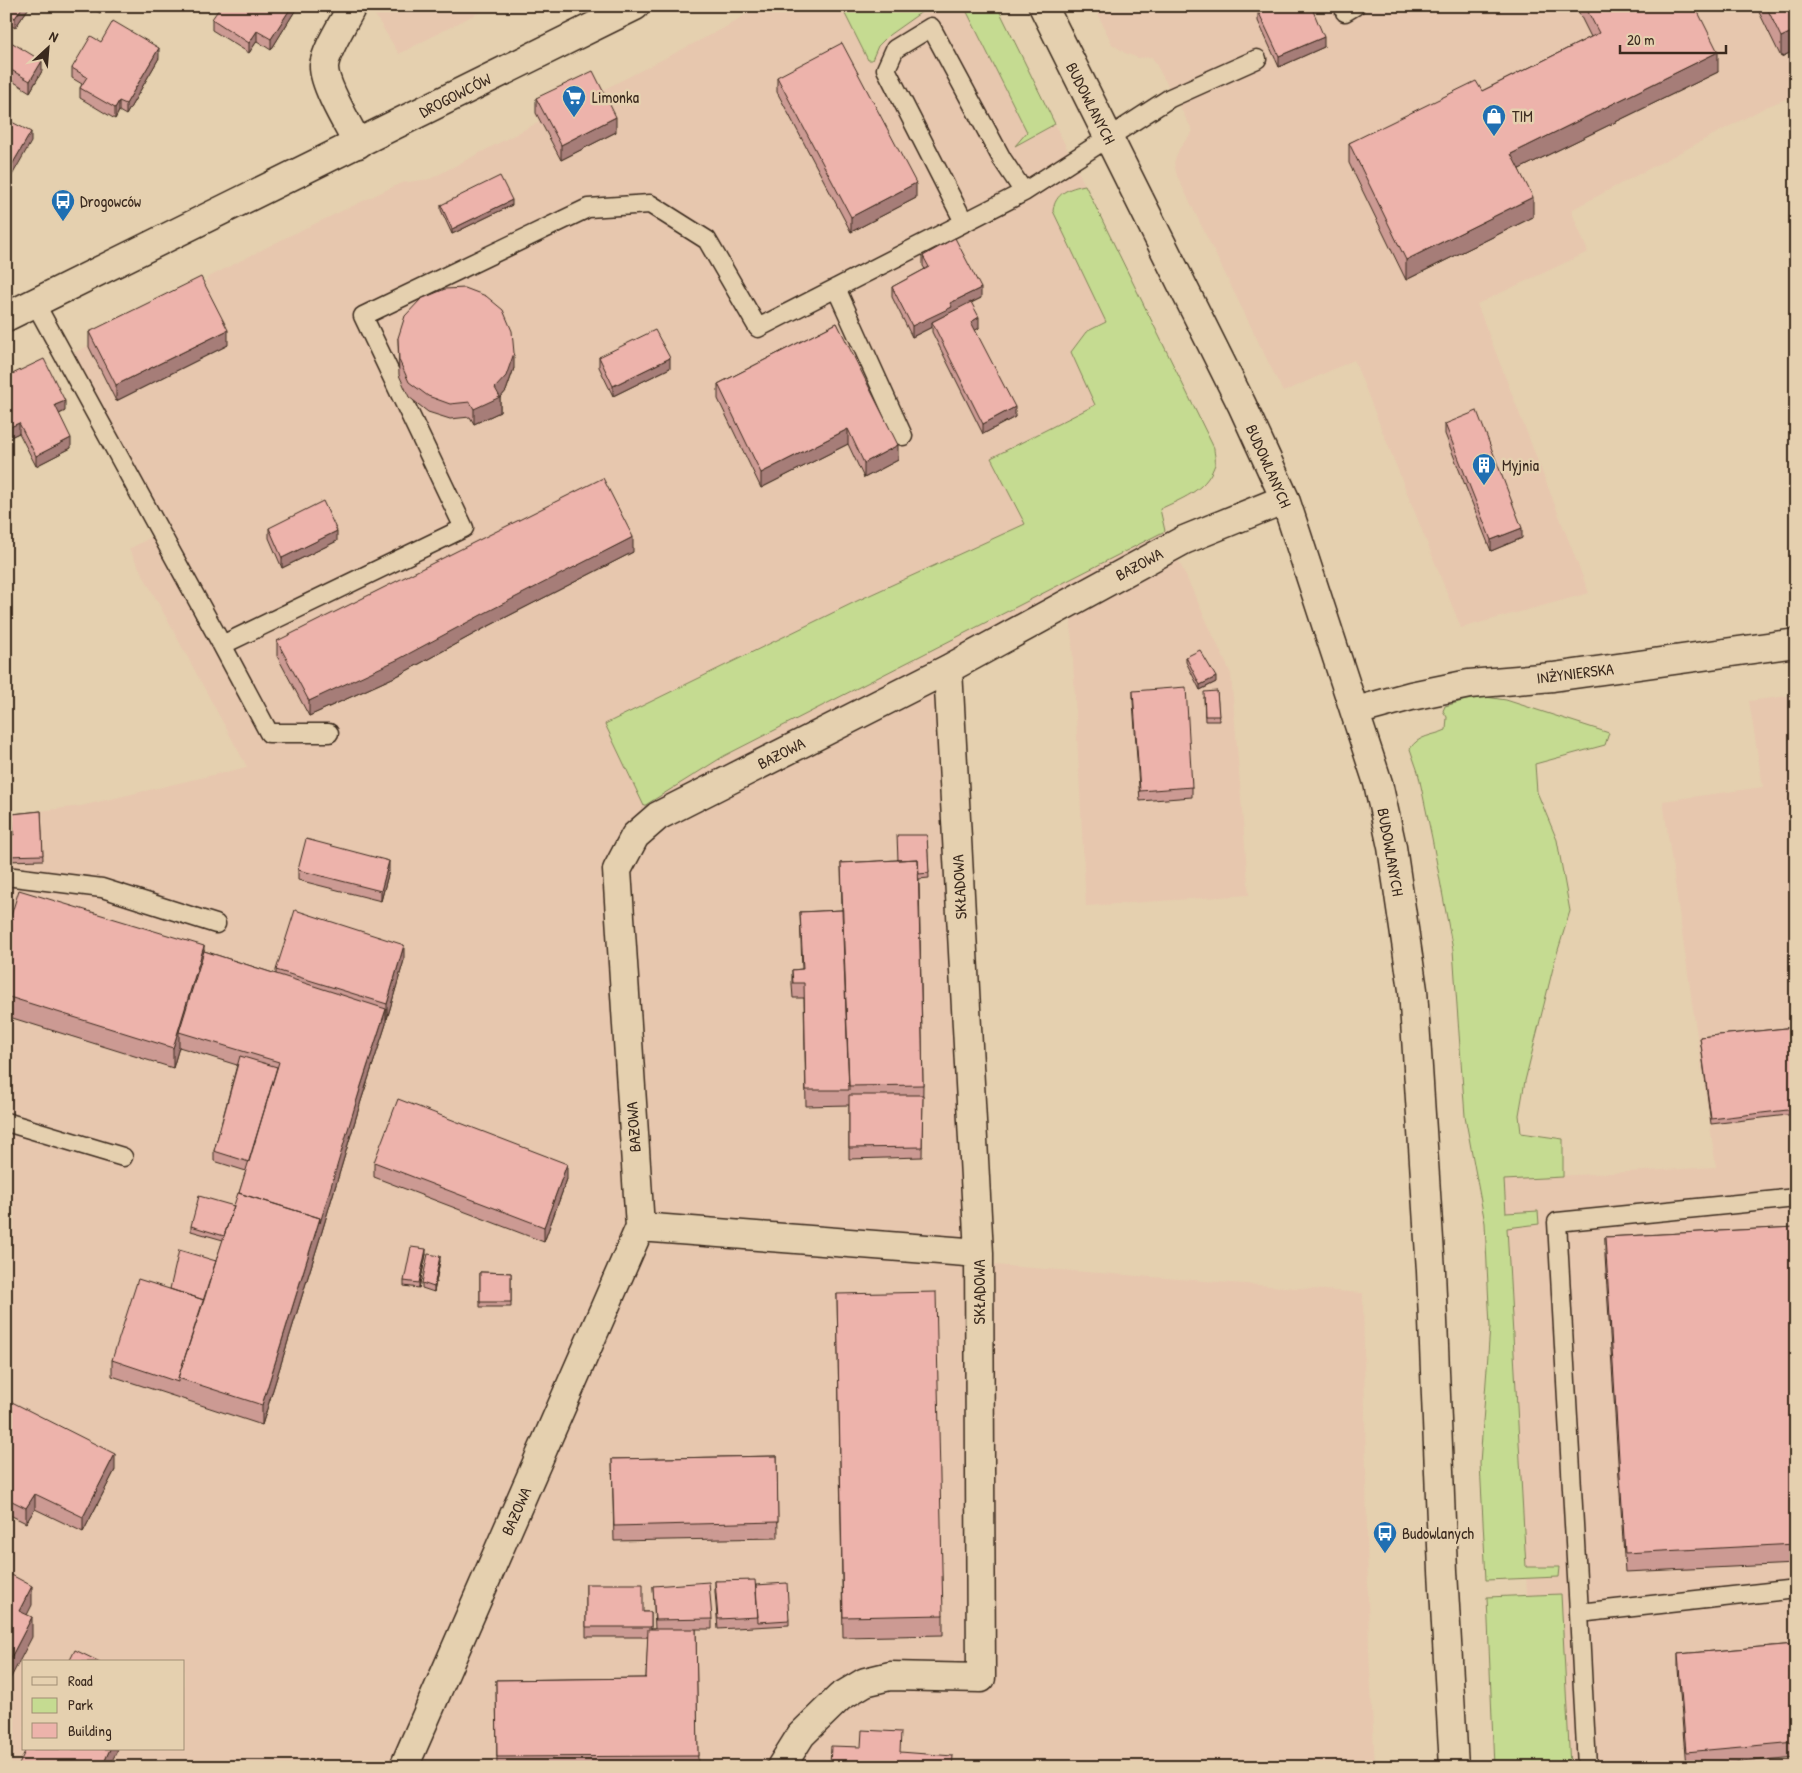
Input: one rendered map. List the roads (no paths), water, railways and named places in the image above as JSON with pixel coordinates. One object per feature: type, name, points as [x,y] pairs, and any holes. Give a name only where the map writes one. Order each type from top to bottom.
[{"type":"street","points":[[352,6],[330,48],[324,64],[324,74],[358,144]]},
{"type":"street","name":"DROGOWCÓW","points":[[6,317],[635,6]]},
{"type":"street","name":"BUDOWLANYCH","points":[[1043,6],[1242,405],[1285,499],[1378,783],[1392,847],[1413,990],[1431,1271],[1443,1571],[1454,1767]]},
{"type":"street","name":"BAZOWA","points":[[404,1767],[640,1227],[617,870],[635,836],[658,816],[948,668],[1184,540],[1285,499]]},
{"type":"street","name":"INŻYNIERSKA","points":[[1356,711],[1411,696],[1469,684],[1553,677],[1796,643]]},
{"type":"street","name":"SKŁADOWA","points":[[781,1767],[801,1735],[840,1696],[865,1682],[890,1676],[982,1678],[979,1253],[948,668]]},
{"type":"street","points":[[640,1227],[979,1253]]},
{"type":"lane","points":[[964,222],[886,69],[896,49],[931,27],[1002,159],[1024,192]]},
{"type":"lane","points":[[222,645],[464,528],[363,316],[588,208],[650,204],[707,240],[758,328],[1024,192],[1170,98],[1257,59]]},
{"type":"lane","points":[[836,288],[903,436]]},
{"type":"lane","points":[[34,303],[269,733],[329,732]]},
{"type":"lane","points":[[6,876],[102,888],[216,924]]},
{"type":"lane","points":[[6,1122],[124,1157]]},
{"type":"lane","points":[[1587,1767],[1557,1222],[1796,1198]]},
{"type":"lane","points":[[1580,1614],[1796,1588]]},
{"type":"place","name":"Limonka","points":[[574,118]]},
{"type":"place","name":"TIM","points":[[1494,137]]},
{"type":"place","name":"Drogowców","points":[[63,222]]},
{"type":"place","name":"Myjnia","points":[[1484,486]]},
{"type":"place","name":"Budowlanych","points":[[1385,1554]]}]
